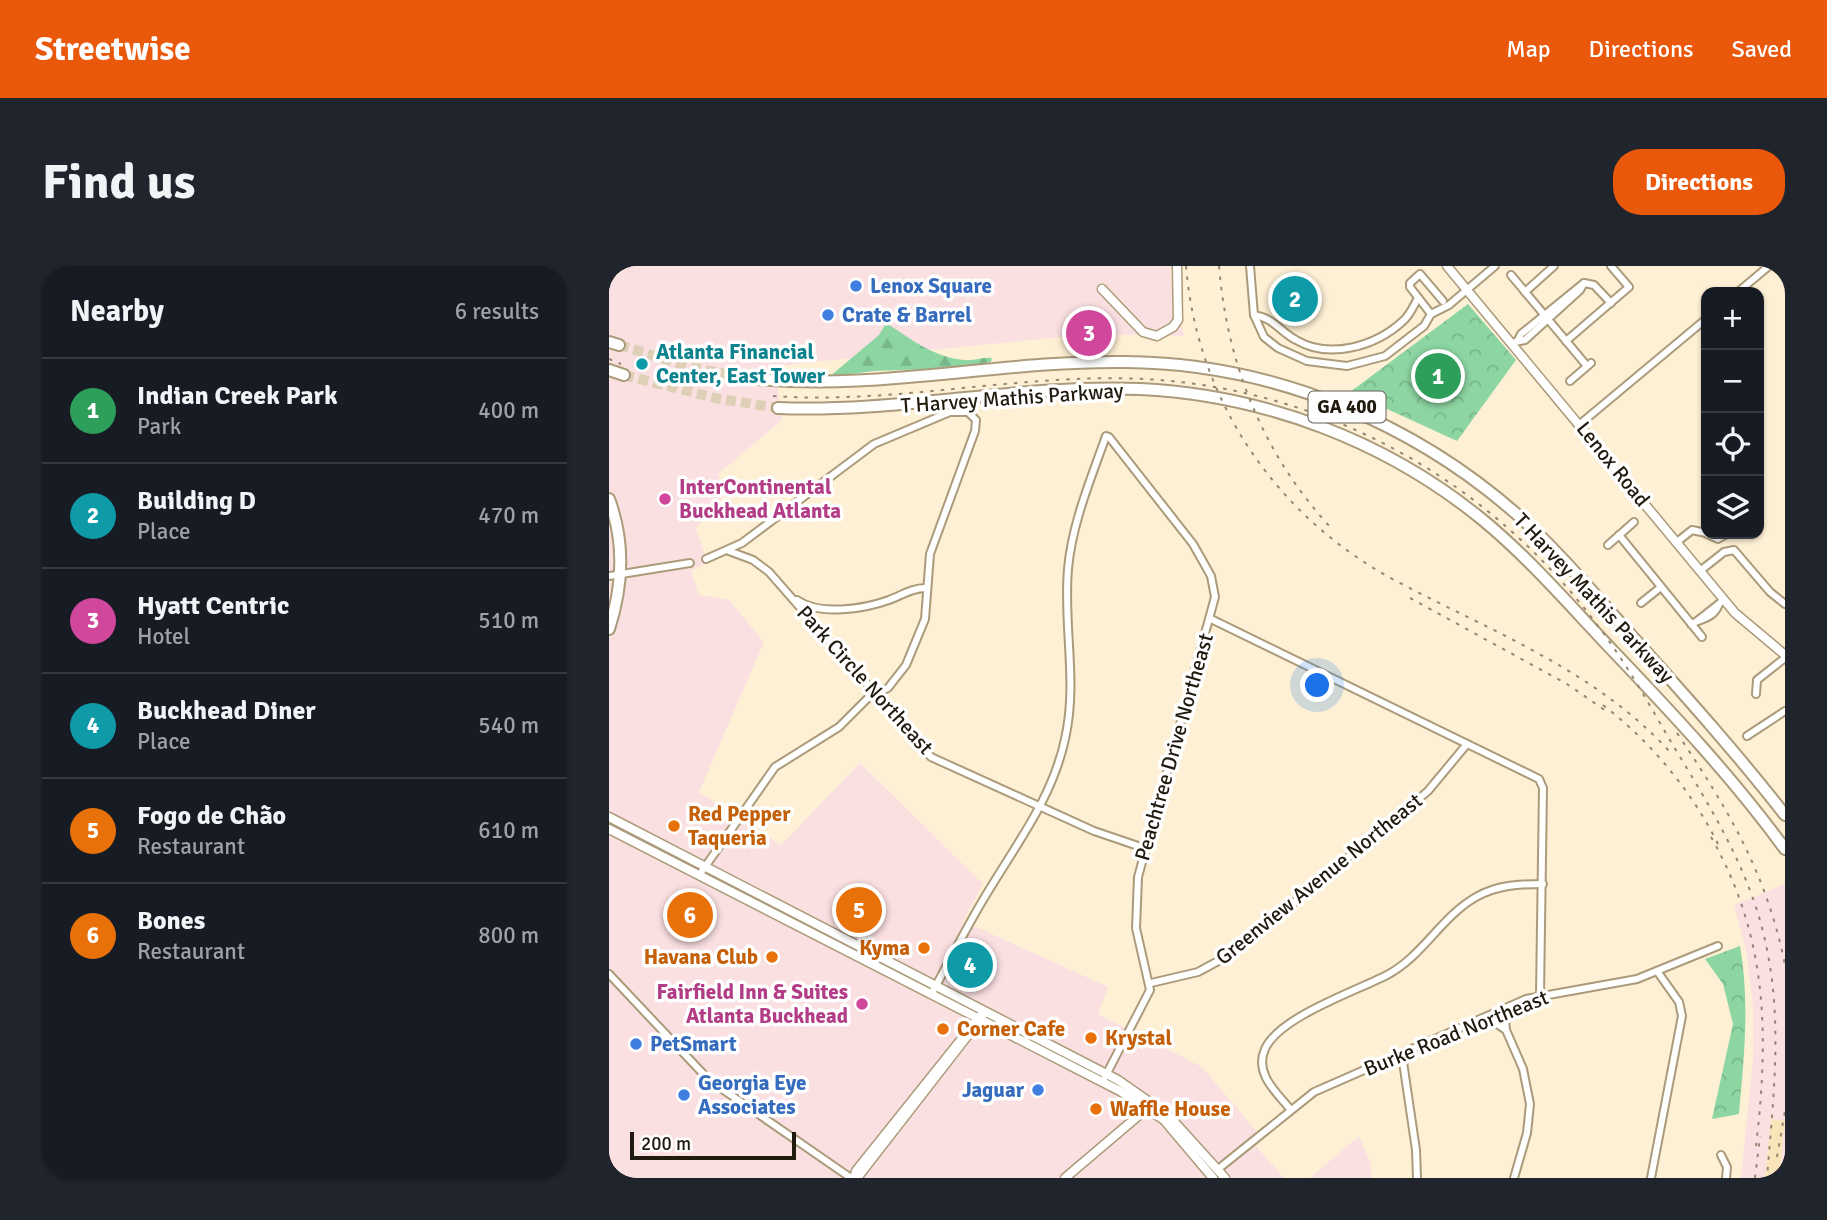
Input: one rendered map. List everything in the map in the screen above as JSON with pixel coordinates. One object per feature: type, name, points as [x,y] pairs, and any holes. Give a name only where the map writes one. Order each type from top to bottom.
[{"type":"highway","name":"T Harvey Mathis Parkway","points":[[749,378],[804,383],[854,383],[1063,364],[1146,362],[1206,368],[1256,378],[1344,406],[1400,432],[1452,464],[1532,528],[1710,723],[1785,815]]},
{"type":"highway","points":[[609,370],[624,375]]},
{"type":"highway","name":"T Harvey Mathis Parkway","points":[[778,408],[856,408],[1086,390],[1144,390],[1202,395],[1259,407],[1352,439],[1429,481],[1499,534],[1695,737],[1785,849]]},
{"type":"highway","points":[[609,499],[619,532],[615,575],[617,602],[609,629]]},
{"type":"street","points":[[1102,289],[1143,332],[1157,336],[1174,327],[1178,320],[1177,266]]},
{"type":"street","points":[[1250,266],[1254,314],[1259,330],[1278,348],[1307,361],[1347,366],[1385,356],[1425,326],[1431,314]]},
{"type":"street","name":"Lenox Road","points":[[1447,266],[1516,342],[1700,571],[1721,601],[1785,657]]},
{"type":"street","points":[[1431,314],[1438,313],[1495,266]]},
{"type":"street","points":[[1525,292],[1554,266]]},
{"type":"street","points":[[1566,341],[1629,287],[1611,266]]},
{"type":"street","points":[[1744,287],[1769,266]]},
{"type":"street","points":[[1431,314],[1409,285],[1420,274],[1443,300]]},
{"type":"street","points":[[1511,275],[1589,365],[1570,381]]},
{"type":"street","points":[[1516,342],[1525,340],[1546,316],[1580,290],[1584,283],[1594,285],[1611,303]]},
{"type":"street","points":[[1254,314],[1275,321],[1296,341],[1338,349],[1354,348],[1381,338],[1405,320],[1418,298]]},
{"type":"street","points":[[1580,424],[1701,323]]},
{"type":"street","points":[[1354,348],[1356,364]]},
{"type":"street","points":[[702,871],[775,767],[839,727],[874,694],[888,688],[914,651],[925,619],[930,554],[975,431],[973,416],[964,411],[950,412],[873,443],[742,543],[706,559]]},
{"type":"street","name":"Peachtree Drive Northeast","points":[[1041,807],[1058,767],[1070,712],[1072,675],[1067,590],[1071,548],[1106,436],[1115,442],[1202,559],[1215,589],[1211,619],[1144,848],[1135,919],[1151,983]]},
{"type":"street","points":[[1608,545],[1634,522]]},
{"type":"street","points":[[1677,542],[1692,530],[1701,532]]},
{"type":"street","points":[[1619,535],[1661,587],[1694,622],[1702,637]]},
{"type":"street","name":"Park Circle Northeast","points":[[742,543],[753,559],[787,592],[931,757],[1094,831],[1144,848]]},
{"type":"street","points":[[1700,571],[1724,552],[1734,550],[1770,592],[1785,604]]},
{"type":"street","name":"Park Circle Northeast","points":[[729,551],[753,559]]},
{"type":"street","points":[[615,575],[690,563]]},
{"type":"street","points":[[1641,603],[1661,587]]},
{"type":"street","points":[[787,592],[806,606],[830,609],[875,604],[912,589],[926,588]]},
{"type":"street","points":[[1694,622],[1721,601]]},
{"type":"street","points":[[1211,619],[1542,782],[1540,995]]},
{"type":"street","points":[[1756,694],[1757,680],[1785,657]]},
{"type":"street","points":[[1747,736],[1785,711]]},
{"type":"street","name":"Greenview Avenue Northeast","points":[[1151,983],[1198,972],[1233,953],[1428,791],[1467,744]]},
{"type":"street","points":[[934,990],[982,901],[1041,807]]},
{"type":"street","points":[[609,817],[702,871]]},
{"type":"street","points":[[609,829],[702,871],[1105,1078],[1150,1106],[1215,1174],[1225,1178]]},
{"type":"street","points":[[1290,1109],[1267,1081],[1262,1069],[1263,1051],[1275,1036],[1313,1010],[1401,967],[1457,911],[1476,897],[1507,886],[1543,884]]},
{"type":"street","name":"Burke Road Northeast","points":[[1215,1174],[1290,1109],[1314,1092],[1540,995],[1611,985],[1657,971],[1718,946]]},
{"type":"street","points":[[1651,1178],[1682,1016],[1679,1002],[1657,971]]},
{"type":"street","points":[[609,974],[709,1080],[854,1178],[856,1171],[982,1016]]},
{"type":"street","points":[[1105,1078],[1149,995],[1151,983]]},
{"type":"street","points":[[1511,1007],[1505,1020],[1506,1030],[1524,1069],[1529,1104],[1527,1133],[1514,1178]]},
{"type":"street","points":[[1489,1018],[1506,1030]]},
{"type":"street","points":[[1402,1055],[1416,1150],[1416,1178]]},
{"type":"street","points":[[1066,1178],[1150,1106]]},
{"type":"street","points":[[1721,1154],[1727,1167],[1725,1178]]},
{"type":"shaded area","points":[[609,266],[1171,266],[1171,281],[1184,336],[1089,334],[775,366],[782,420],[718,474],[725,494],[696,528],[707,563],[691,571],[699,595],[729,600],[764,642],[699,792],[781,845],[860,763],[983,884],[963,921],[1108,987],[1098,1014],[1202,1067],[1262,1138],[1255,1145],[1284,1178],[609,1178]]},
{"type":"shaded area","points":[[1785,884],[1785,1178],[1741,1178],[1753,1059],[1753,1007],[1746,950],[1734,905]]},
{"type":"shaded area","points":[[1771,1119],[1785,1120],[1779,1178],[1765,1178]]},
{"type":"shaded area","points":[[1359,1136],[1371,1164],[1371,1178],[1310,1178]]},
{"type":"green space","points":[[1468,304],[1516,360],[1457,441],[1350,392]]},
{"type":"green space","points":[[886,323],[942,355],[964,360],[992,358],[991,362],[960,368],[874,371],[829,377],[879,335]]},
{"type":"green space","points":[[1740,946],[1745,1009],[1739,1114],[1712,1119],[1733,1024],[1723,984],[1705,959]]},
{"type":"tunnel","points":[[619,345],[694,368],[749,378]]},
{"type":"tunnel","points":[[624,375],[715,398],[778,408]]},
{"type":"railway","points":[[1186,266],[1193,316],[1207,364],[1226,409],[1251,451],[1281,490],[1316,525],[1355,556],[1398,582],[1542,655],[1576,676],[1641,723],[1670,752]]},
{"type":"railway","points":[[1219,266],[1230,339],[1253,407],[1268,440],[1287,471],[1332,529]]},
{"type":"railway","points":[[609,359],[621,364]]},
{"type":"railway","points":[[773,396],[880,395],[1095,378],[1148,379],[1202,385],[1261,397],[1318,415],[1372,438],[1424,466],[1473,499],[1518,537],[1560,580],[1609,640],[1702,794],[1729,842],[1751,892],[1766,945],[1774,1003],[1774,1090],[1767,1178]]},
{"type":"railway","points":[[1410,598],[1567,684],[1609,713]]},
{"type":"railway","points":[[1603,705],[1621,719],[1668,768],[1695,805],[1718,844]]},
{"type":"railway","points":[[1677,733],[1743,843],[1768,901],[1785,965]]},
{"type":"railway","points":[[1711,837],[1730,874],[1744,912],[1760,987],[1763,1026],[1756,1146]]},
{"type":"railway","points":[[1777,1157],[1785,1111]]},
{"type":"railway","points":[[1755,1178],[1760,1136]]},
{"type":"place","name":"Lenox Square","points":[[856,286]]},
{"type":"place","name":"Building D","points":[[1295,299]]},
{"type":"place","name":"Crate & Barrel","points":[[828,315]]},
{"type":"place","name":"Hyatt Centric","points":[[1089,333]]},
{"type":"place","name":"Atlanta Financial Center, East Tower","points":[[642,364]]},
{"type":"place","name":"Indian Creek Park","points":[[1438,376]]},
{"type":"place","name":"InterContinental Buckhead Atlanta","points":[[665,499]]},
{"type":"place","name":"Red Pepper Taqueria","points":[[674,826]]},
{"type":"place","name":"Fogo de Chão","points":[[859,910]]},
{"type":"place","name":"Bones","points":[[690,915]]},
{"type":"place","name":"Kyma","points":[[924,948]]},
{"type":"place","name":"Havana Club","points":[[772,957]]},
{"type":"place","name":"Buckhead Diner","points":[[970,965]]},
{"type":"place","name":"Fairfield Inn & Suites Atlanta Buckhead","points":[[862,1004]]},
{"type":"place","name":"Corner Cafe","points":[[943,1029]]},
{"type":"place","name":"Krystal","points":[[1091,1038]]},
{"type":"place","name":"PetSmart","points":[[636,1044]]},
{"type":"place","name":"Jaguar","points":[[1038,1090]]},
{"type":"place","name":"Georgia Eye Associates","points":[[684,1095]]},
{"type":"place","name":"Waffle House","points":[[1096,1109]]}]
